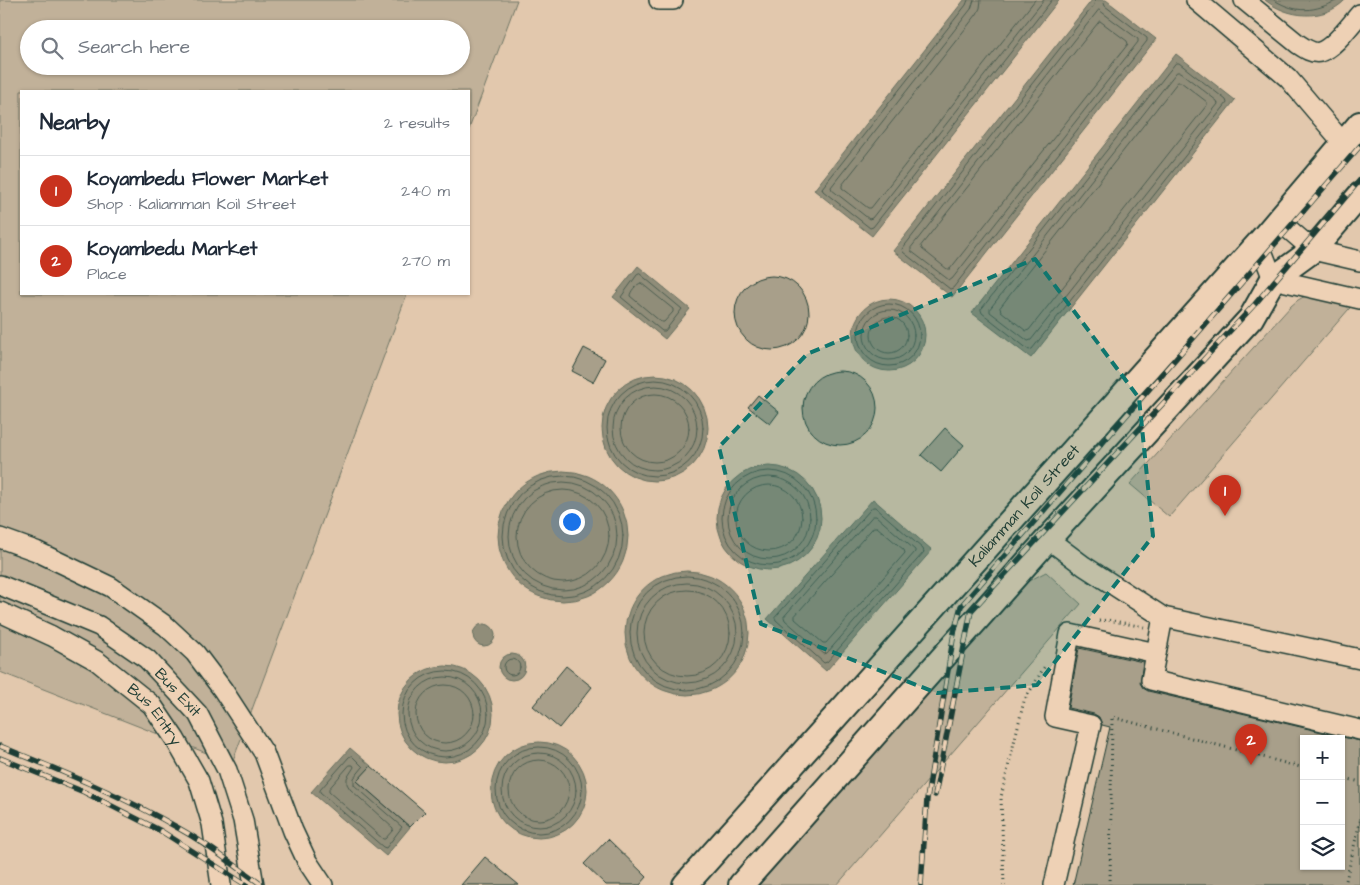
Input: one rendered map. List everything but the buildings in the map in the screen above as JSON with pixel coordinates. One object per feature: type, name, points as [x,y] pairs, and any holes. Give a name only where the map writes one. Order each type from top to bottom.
[{"type":"main road","name":"Kaliamman Koil Street","points":[[685,885],[1259,243],[1360,124]]},
{"type":"main road","points":[[741,885],[1048,539],[1251,318],[1273,279],[1313,250],[1360,195]]},
{"type":"street","points":[[659,0],[673,0]]},
{"type":"street","points":[[1196,0],[1288,78],[1344,144]]},
{"type":"street","points":[[1244,0],[1306,50],[1318,52],[1330,47],[1360,14]]},
{"type":"street","points":[[1278,220],[1313,250],[1360,260]]},
{"type":"street","points":[[1259,243],[1273,279],[1360,299]]},
{"type":"street","points":[[0,538],[36,551],[111,587],[166,626],[195,653],[223,690],[264,753],[293,831],[307,861],[323,885]]},
{"type":"street","points":[[1048,539],[1162,624],[1360,659]]},
{"type":"street","name":"Bus Exit","points":[[0,585],[99,626],[147,659],[198,714],[227,770],[243,820],[254,885]]},
{"type":"street","name":"Bus Entry","points":[[0,612],[52,636],[97,661],[152,705],[175,738],[199,781],[212,824],[220,885]]},
{"type":"street","points":[[1162,624],[1151,680],[1360,730]]},
{"type":"street","points":[[1054,885],[1091,725],[1055,717],[1070,634],[1156,653]]},
{"type":"path","points":[[1091,623],[1108,620],[1162,624]]},
{"type":"path","points":[[1004,885],[1001,797],[1024,701],[1047,663]]},
{"type":"path","points":[[1110,885],[1112,717],[1300,767]]},
{"type":"path","points":[[1345,778],[1360,782]]},
{"type":"path","points":[[1345,885],[1360,821]]},
{"type":"highlighted area","points":[[1035,259],[1139,398],[1153,536],[1037,685],[937,693],[761,624],[719,447],[807,354]]},
{"type":"shaded area","points":[[0,0],[517,0],[470,126],[470,90],[20,90],[20,295],[407,295],[232,763],[0,672]]},
{"type":"shaded area","points":[[1307,295],[1355,302],[1169,517],[1130,484],[1291,306]]},
{"type":"shaded area","points":[[1046,572],[1081,604],[837,885],[756,885],[971,611]]},
{"type":"water","points":[[964,0],[1059,0],[872,236],[814,190]]},
{"type":"water","points":[[1092,0],[1106,0],[1156,39],[952,297],[893,251]]},
{"type":"water","points":[[1265,0],[1345,0],[1327,12],[1305,15],[1284,11]]},
{"type":"water","points":[[1176,54],[1235,100],[1031,358],[972,313]]},
{"type":"water","points":[[638,266],[690,309],[665,339],[613,297]]},
{"type":"water","points":[[896,299],[915,309],[923,321],[925,335],[923,349],[915,361],[903,369],[882,371],[863,361],[855,349],[853,328],[863,309],[875,301]]},
{"type":"water","points":[[655,375],[675,379],[693,390],[704,408],[708,428],[704,448],[693,466],[675,477],[655,481],[635,477],[617,466],[606,448],[602,428],[606,408],[617,390],[635,379]]},
{"type":"water","points":[[769,466],[789,470],[806,481],[817,498],[821,518],[817,538],[806,555],[789,566],[769,570],[749,566],[732,555],[721,538],[717,518],[721,498],[732,481],[749,470]]},
{"type":"water","points":[[563,471],[576,472],[588,476],[609,490],[623,511],[627,523],[627,549],[623,561],[609,582],[588,596],[576,600],[563,601],[550,600],[538,596],[517,582],[503,561],[499,549],[498,536],[499,523],[503,511],[517,490],[538,476],[550,472]]},
{"type":"water","points":[[873,499],[932,550],[826,671],[767,619]]},
{"type":"water","points":[[687,571],[711,576],[731,589],[744,609],[749,633],[744,657],[731,677],[711,690],[687,695],[663,690],[643,677],[630,657],[625,633],[630,609],[643,589],[663,576]]},
{"type":"water","points":[[484,624],[492,627],[495,635],[492,643],[484,646],[476,643],[473,635],[476,627]]},
{"type":"water","points":[[512,654],[521,658],[525,667],[521,676],[512,680],[503,676],[499,667],[503,658]]},
{"type":"water","points":[[445,666],[463,669],[479,680],[490,696],[493,714],[490,732],[479,748],[463,759],[445,762],[427,759],[411,748],[400,732],[397,714],[400,696],[411,680],[427,669]]},
{"type":"water","points":[[539,742],[558,745],[573,756],[584,771],[587,790],[584,809],[573,824],[558,835],[539,838],[520,835],[505,824],[494,809],[491,790],[494,771],[505,756],[520,745]]},
{"type":"water","points":[[350,748],[371,766],[358,782],[410,827],[386,856],[311,792]]},
{"type":"railway","points":[[921,885],[927,799],[954,633],[961,606],[1360,146]]},
{"type":"railway","points":[[935,795],[971,611],[1255,304],[1360,180]]},
{"type":"railway","points":[[0,746],[92,784],[158,817],[191,835],[262,885]]},
{"type":"railway","points":[[0,758],[84,792],[161,831],[246,885]]},
{"type":"place","name":"Koyambedu Flower Market","points":[[1225,516]]},
{"type":"place","name":"Koyambedu Market","points":[[1251,765]]}]
